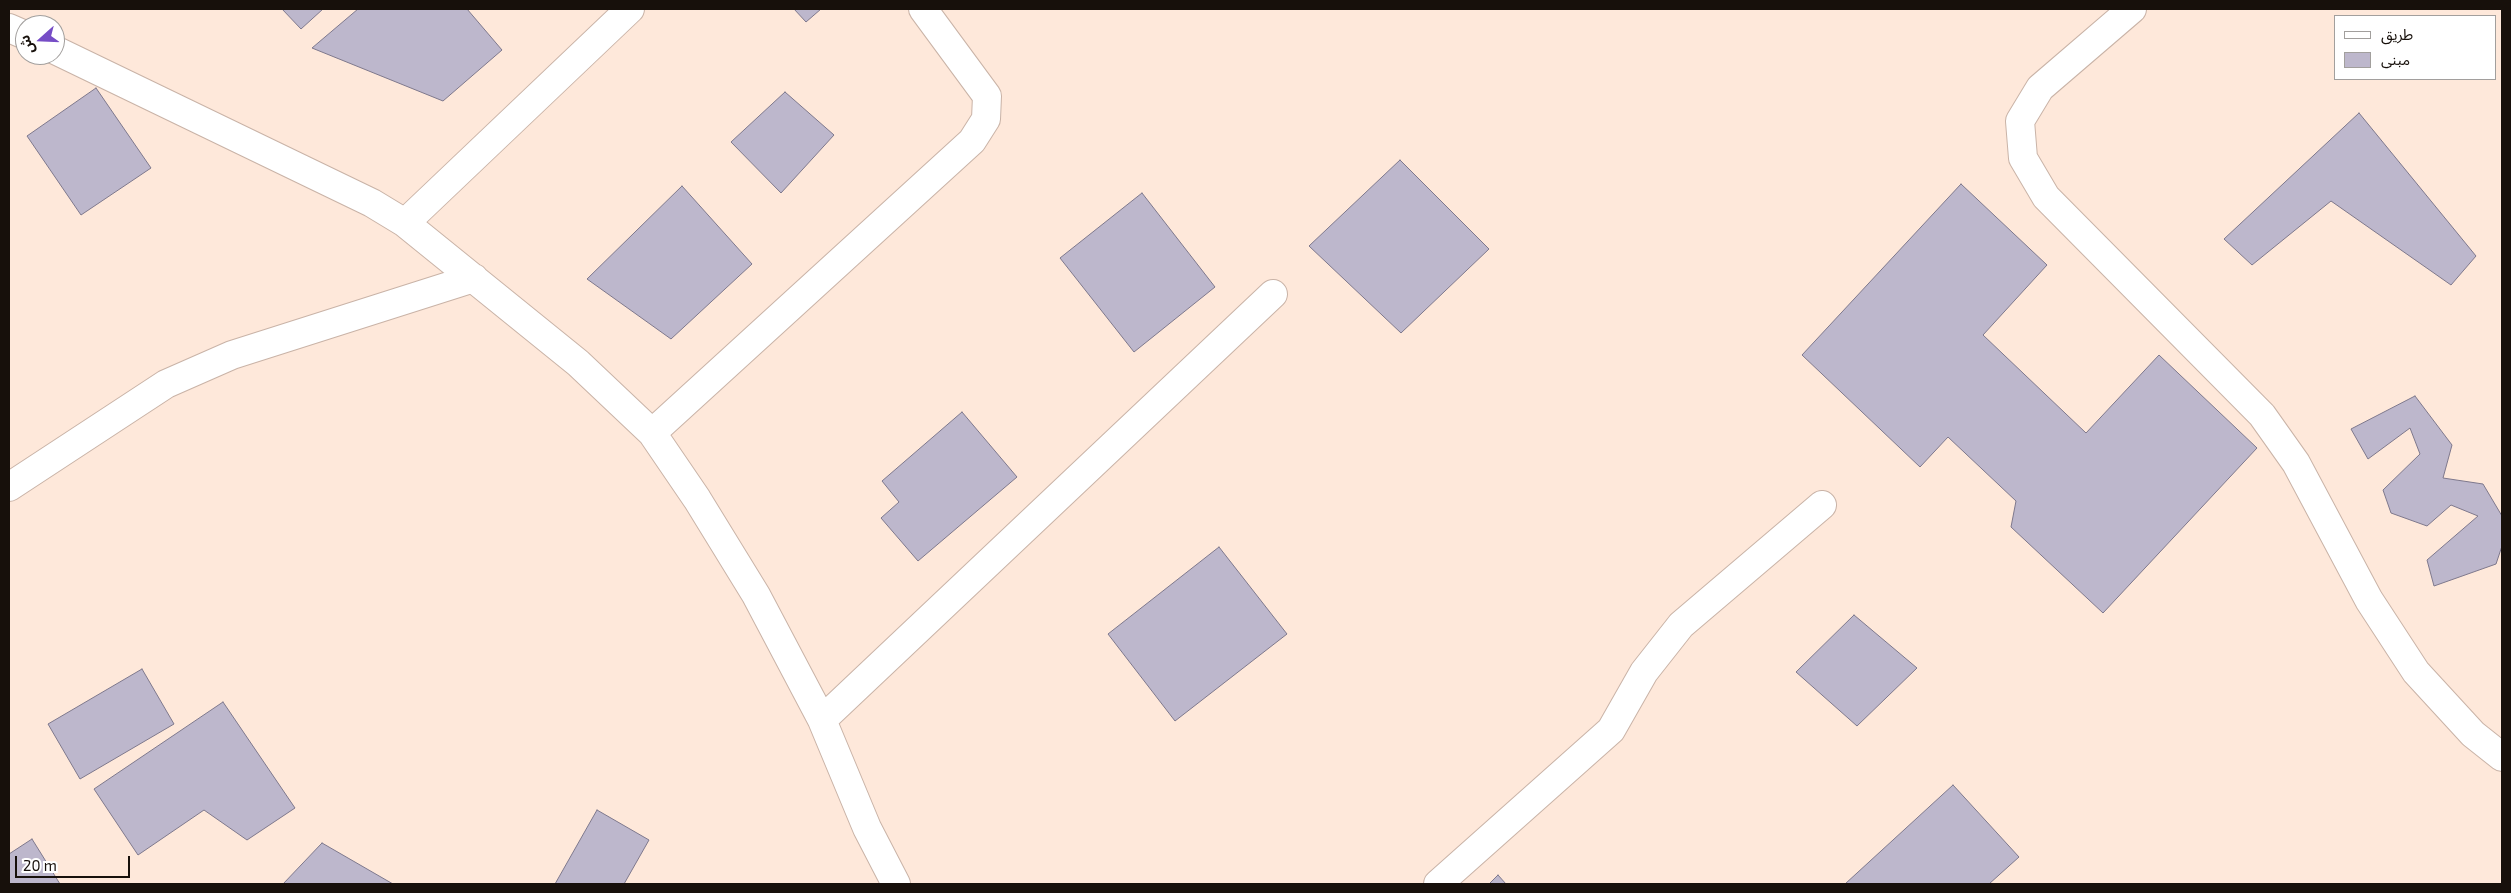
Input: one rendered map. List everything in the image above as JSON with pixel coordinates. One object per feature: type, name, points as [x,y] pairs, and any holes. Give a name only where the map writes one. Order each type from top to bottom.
[{"type":"street","points":[[404,223],[630,9]]},
{"type":"street","points":[[652,433],[972,141],[986,119],[987,96],[923,9]]},
{"type":"street","points":[[2132,9],[2040,88],[2020,121],[2023,158],[2046,197],[2262,415],[2296,464],[2370,600],[2416,672],[2473,734],[2502,757]]},
{"type":"street","points":[[65,55],[372,203],[404,223],[578,363],[652,433],[697,499],[756,595],[822,720],[867,828],[896,884]]},
{"type":"street","points":[[9,487],[166,384],[232,355],[474,278]]},
{"type":"street","points":[[822,720],[1273,294]]},
{"type":"street","points":[[1438,884],[1611,730],[1644,672],[1681,625],[1822,505]]},
{"type":"building","points":[[282,9],[323,9],[301,29]]},
{"type":"building","points":[[358,9],[467,9],[502,50],[443,101],[312,48]]},
{"type":"building","points":[[794,9],[821,9],[806,22]]},
{"type":"building","points":[[96,88],[151,168],[81,215],[27,136]]},
{"type":"building","points":[[785,92],[834,135],[781,193],[731,142]]},
{"type":"building","points":[[2359,113],[2476,256],[2451,285],[2331,201],[2252,265],[2224,239]]},
{"type":"building","points":[[1400,160],[1489,249],[1401,333],[1309,246]]},
{"type":"building","points":[[1961,184],[2047,265],[1983,335],[2086,433],[2159,355],[2257,448],[2103,613],[2011,527],[2016,501],[1948,437],[1920,467],[1802,355]]},
{"type":"building","points":[[682,186],[752,264],[671,339],[587,279]]},
{"type":"building","points":[[1142,193],[1215,287],[1134,352],[1060,258]]},
{"type":"building","points":[[2415,396],[2452,445],[2443,478],[2483,484],[2502,516],[2502,546],[2496,564],[2434,586],[2427,560],[2478,516],[2451,505],[2427,526],[2391,513],[2383,490],[2420,454],[2410,428],[2368,459],[2351,429]]},
{"type":"building","points":[[962,412],[1017,477],[918,561],[881,518],[899,502],[882,481]]},
{"type":"building","points":[[1219,547],[1287,634],[1175,721],[1108,634]]},
{"type":"building","points":[[1854,615],[1917,668],[1857,726],[1796,672]]},
{"type":"building","points":[[142,669],[174,724],[80,779],[48,724]]},
{"type":"building","points":[[223,702],[295,808],[247,840],[204,810],[138,855],[94,789]]},
{"type":"building","points":[[1953,785],[2019,857],[1989,884],[1845,884]]},
{"type":"building","points":[[597,810],[649,840],[624,884],[555,884]]},
{"type":"building","points":[[32,839],[60,884],[9,884],[9,854]]},
{"type":"building","points":[[322,843],[393,884],[283,884]]},
{"type":"building","points":[[1498,875],[1506,884],[1489,884]]}]
